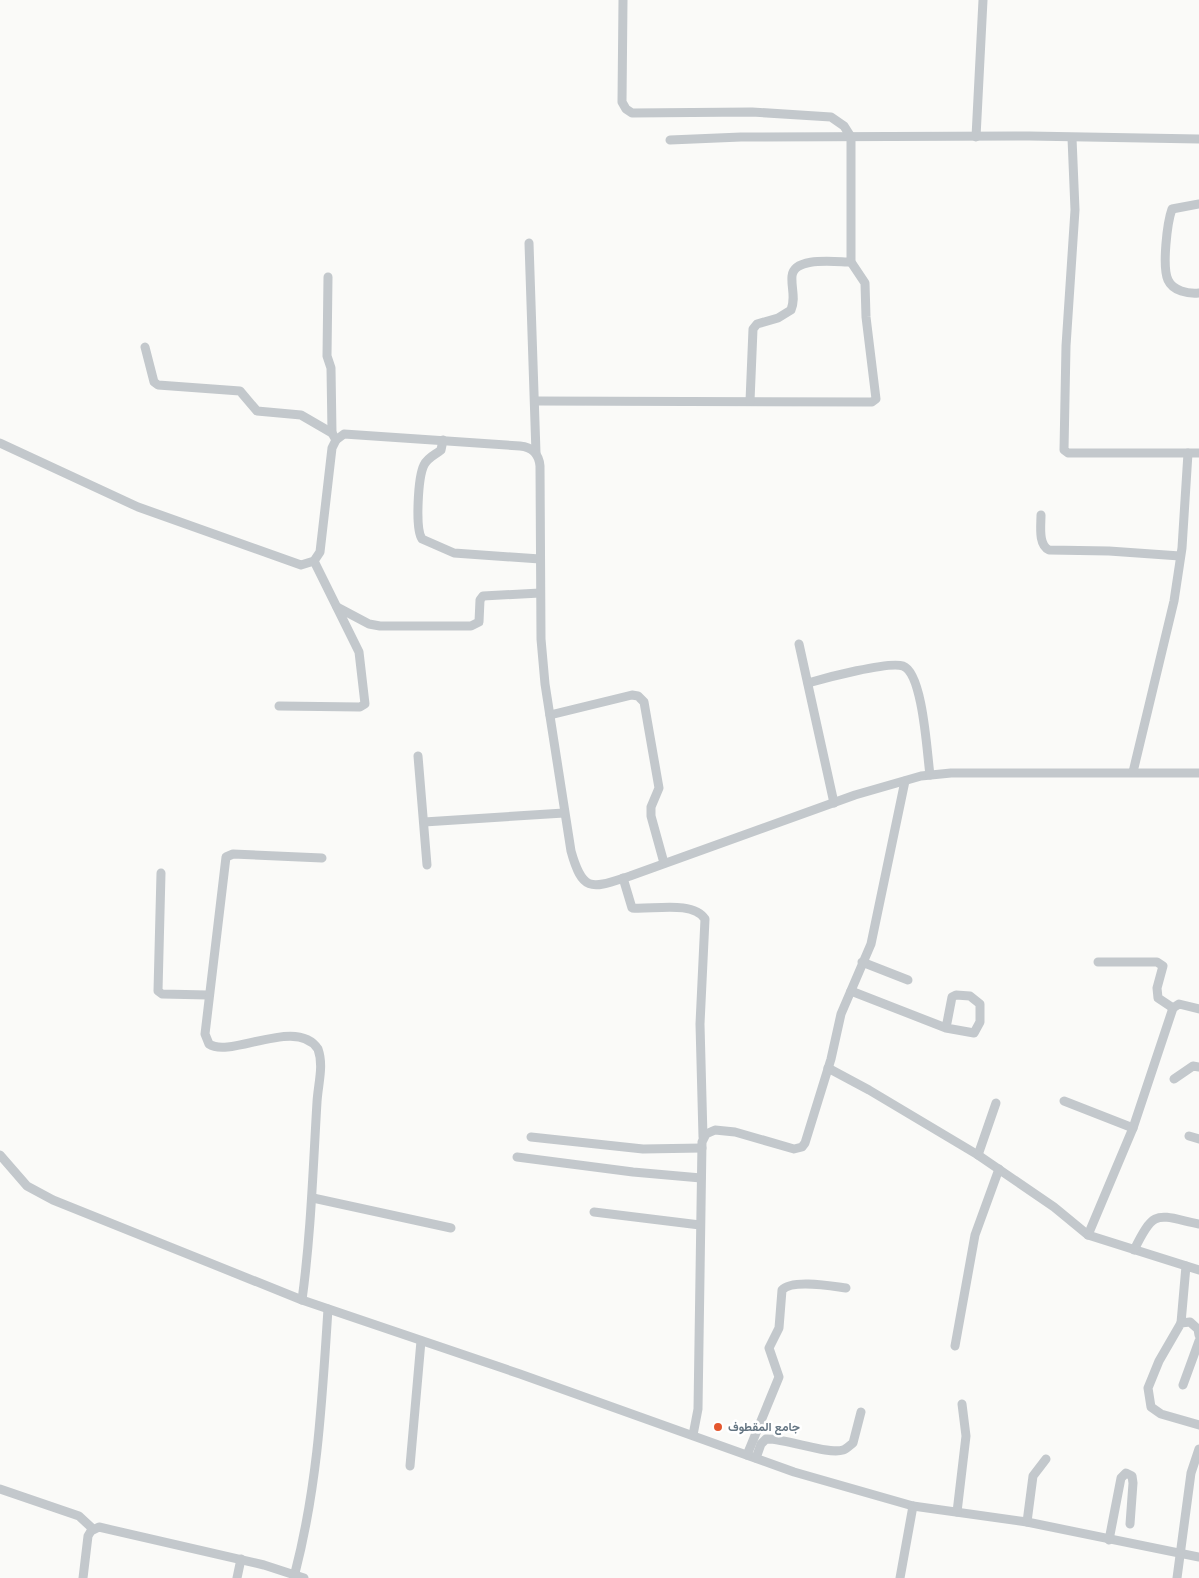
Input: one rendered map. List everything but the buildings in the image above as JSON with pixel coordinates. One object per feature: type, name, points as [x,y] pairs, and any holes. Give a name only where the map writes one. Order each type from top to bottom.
[{"type":"street","points":[[535,401],[872,402],[876,400],[866,316],[865,283],[851,262],[851,137],[844,126],[831,117],[752,112],[638,114],[626,109],[622,102],[623,0]]},
{"type":"street","points":[[976,137],[983,0]]},
{"type":"street","points":[[670,140],[851,137],[1199,139]]},
{"type":"street","points":[[1072,138],[1075,210],[1066,346],[1064,450],[1068,454],[1199,453]]},
{"type":"street","points":[[1199,204],[1172,209],[1166,263],[1167,280],[1173,287],[1182,291],[1199,293]]},
{"type":"street","points":[[529,243],[536,453],[540,466],[541,639],[564,813],[577,873],[583,881],[591,885],[603,884],[623,878],[834,803],[904,781],[930,775],[1199,772]]},
{"type":"street","points":[[750,401],[753,330],[757,324],[778,318],[791,310],[794,300],[792,275],[794,268],[805,262],[851,262]]},
{"type":"street","points":[[0,443],[138,507],[294,564],[308,564],[314,561],[322,547],[334,436],[331,368],[327,356],[328,277]]},
{"type":"street","points":[[145,347],[154,382],[158,385],[240,390],[257,412],[301,415],[334,436],[348,433],[524,446],[536,453]]},
{"type":"street","points":[[443,440],[442,450],[427,461],[422,472],[418,529],[422,539],[454,553],[540,559]]},
{"type":"street","points":[[1133,772],[1174,601],[1180,556],[1188,453]]},
{"type":"street","points":[[1041,515],[1042,540],[1044,547],[1049,550],[1109,550],[1180,556]]},
{"type":"street","points":[[278,706],[360,707],[365,704],[360,657],[314,561]]},
{"type":"street","points":[[337,607],[368,624],[380,626],[474,626],[480,619],[480,600],[483,596],[540,593]]},
{"type":"street","points":[[799,644],[834,803]]},
{"type":"street","points":[[808,683],[852,671],[896,665],[908,668],[918,689],[930,775]]},
{"type":"street","points":[[550,715],[632,695],[638,696],[644,702],[659,788],[651,807],[651,816],[664,863]]},
{"type":"street","points":[[418,756],[427,865]]},
{"type":"street","points":[[704,1137],[709,1132],[720,1130],[794,1149],[802,1147],[808,1137],[841,1014],[874,930],[904,781]]},
{"type":"street","points":[[424,822],[564,813]]},
{"type":"street","points":[[302,1300],[313,1198],[317,1100],[321,1084],[318,1049],[308,1039],[292,1037],[265,1039],[222,1048],[212,1046],[205,1034],[208,994],[226,857],[233,854],[322,858]]},
{"type":"street","points":[[161,873],[158,991],[162,994],[208,994]]},
{"type":"street","points":[[623,878],[628,902],[632,908],[678,906],[699,914],[705,919],[700,1024],[704,1137],[701,1178],[698,1409],[693,1436]]},
{"type":"street","points":[[862,962],[908,980]]},
{"type":"street","points":[[1098,962],[1157,962],[1163,966],[1158,988],[1158,998],[1173,1008]]},
{"type":"street","points":[[851,991],[946,1028],[974,1033],[980,1022],[980,1004],[970,996],[956,995],[952,997],[946,1028]]},
{"type":"street","points":[[1088,1235],[1134,1128],[1173,1008],[1178,1004],[1199,1009]]},
{"type":"street","points":[[1174,1080],[1193,1066],[1199,1067]]},
{"type":"street","points":[[828,1068],[870,1090],[978,1155],[1054,1207],[1088,1235],[1199,1270]]},
{"type":"street","points":[[1064,1100],[1134,1128]]},
{"type":"street","points":[[978,1155],[996,1103]]},
{"type":"street","points":[[1189,1136],[1199,1139]]},
{"type":"street","points":[[531,1137],[643,1149],[702,1148]]},
{"type":"street","points":[[0,1155],[27,1186],[52,1200],[302,1300],[794,1472],[913,1506],[1027,1522],[1199,1557]]},
{"type":"street","points":[[517,1157],[633,1172],[701,1178]]},
{"type":"street","points":[[955,1346],[975,1235],[999,1169]]},
{"type":"street","points":[[313,1198],[451,1228]]},
{"type":"street","points":[[594,1212],[700,1225]]},
{"type":"street","points":[[1134,1250],[1147,1225],[1155,1218],[1165,1217],[1199,1224]]},
{"type":"street","points":[[1186,1266],[1181,1324],[1159,1361],[1148,1388],[1151,1407],[1161,1414],[1199,1425]]},
{"type":"street","points":[[752,1457],[780,1377],[769,1348],[779,1328],[782,1290],[787,1285],[806,1284],[846,1288]]},
{"type":"street","points":[[295,1573],[307,1526],[319,1452],[328,1309]]},
{"type":"street","points":[[1181,1324],[1190,1322],[1198,1329],[1199,1335]]},
{"type":"street","points":[[410,1466],[421,1341]]},
{"type":"street","points":[[1183,1385],[1199,1341]]},
{"type":"street","points":[[957,1512],[966,1436],[962,1404]]},
{"type":"street","points":[[752,1457],[766,1439],[777,1439],[832,1451],[843,1450],[853,1443],[861,1412]]},
{"type":"street","points":[[1177,1578],[1199,1449]]},
{"type":"street","points":[[1027,1522],[1033,1476],[1046,1458]]},
{"type":"street","points":[[1108,1540],[1121,1478],[1126,1473],[1132,1476],[1133,1483],[1130,1524]]},
{"type":"street","points":[[0,1489],[79,1516],[93,1529]]},
{"type":"street","points":[[900,1578],[913,1506]]},
{"type":"street","points":[[83,1578],[88,1536],[93,1529],[102,1527],[295,1573],[304,1578]]},
{"type":"street","points":[[237,1578],[241,1560]]},
{"type":"place","name":"جامع المقطوف","points":[[718,1427]]}]
